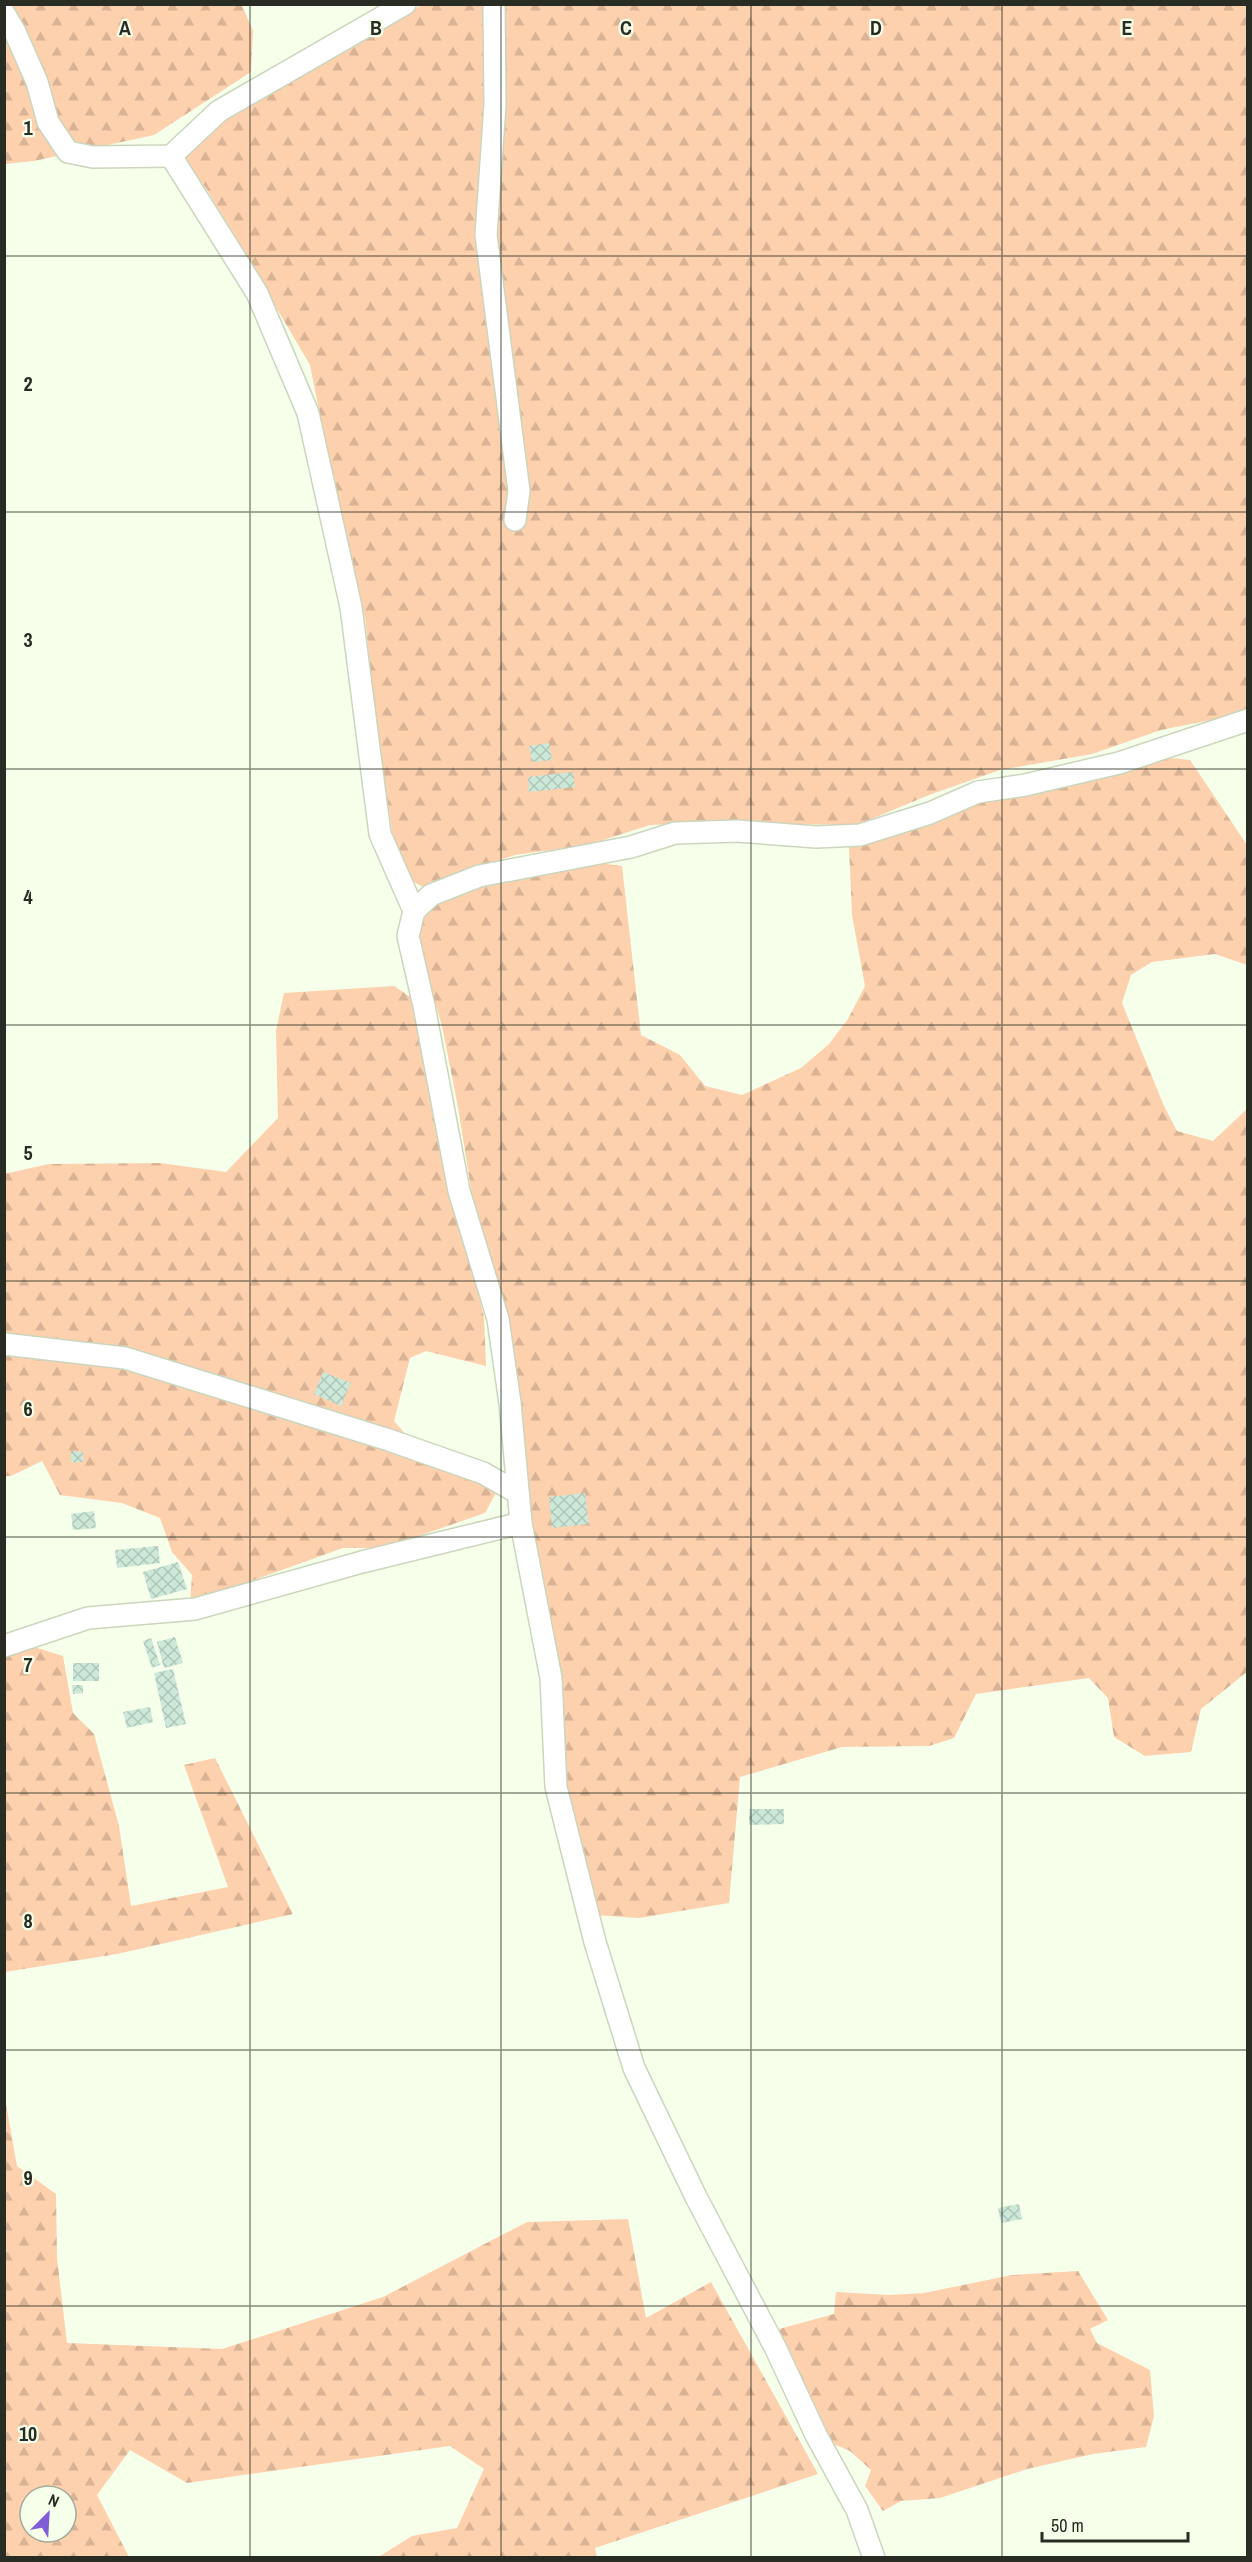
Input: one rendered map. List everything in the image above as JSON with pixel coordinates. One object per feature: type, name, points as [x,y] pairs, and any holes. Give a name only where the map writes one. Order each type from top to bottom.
[{"type":"street","points":[[4,13],[37,82],[48,122],[68,152],[93,158],[171,156],[219,111],[405,4]]},
{"type":"street","points":[[494,4],[495,105],[486,235],[519,491],[514,520]]},
{"type":"street","points":[[171,156],[257,292],[308,413],[351,606],[380,834],[414,911]]},
{"type":"street","points":[[874,2558],[857,2510],[816,2435],[776,2349],[696,2197],[634,2068],[595,1942],[556,1787],[551,1678],[521,1523],[510,1403],[498,1319],[459,1191],[424,1006],[408,936],[414,911],[431,895],[479,876],[631,847],[675,833],[737,831],[816,837],[860,835],[930,813],[978,792],[1025,785],[1119,763],[1248,720]]},
{"type":"street","points":[[4,1344],[125,1358],[388,1440],[483,1473],[518,1493]]},
{"type":"street","points":[[4,1646],[88,1617],[195,1609],[362,1562],[521,1523]]},
{"type":"green space","points":[[5,5],[242,5],[253,31],[251,72],[154,135],[34,161],[5,164]]},
{"type":"green space","points":[[422,5],[1247,5],[1247,709],[1236,715],[1161,730],[1092,754],[1000,770],[929,795],[857,825],[712,823],[650,825],[588,845],[515,855],[423,887],[405,877],[394,845],[376,721],[365,618],[346,545],[310,365],[206,188],[182,159],[235,108],[350,42]]},
{"type":"green space","points":[[1158,757],[1190,760],[1247,845],[1247,965],[1215,954],[1152,962],[1131,975],[1122,1003],[1164,1106],[1177,1131],[1213,1141],[1247,1109],[1247,1672],[1201,1709],[1191,1752],[1145,1756],[1114,1737],[1108,1698],[1089,1678],[976,1694],[954,1738],[929,1746],[842,1747],[740,1777],[729,1903],[639,1918],[594,1915],[587,1865],[560,1782],[565,1753],[563,1698],[543,1605],[458,1107],[442,1026],[419,948],[421,917],[440,900],[490,880],[584,861],[622,866],[641,1035],[680,1055],[705,1086],[742,1095],[801,1068],[829,1044],[848,1019],[865,986],[852,915],[849,846],[982,797]]},
{"type":"green space","points":[[394,986],[415,1000],[465,1242],[484,1317],[486,1366],[426,1351],[410,1358],[394,1421],[430,1462],[497,1491],[485,1513],[384,1548],[343,1548],[190,1603],[192,1575],[172,1552],[160,1518],[122,1503],[60,1495],[42,1461],[11,1476],[5,1476],[4,1174],[49,1164],[160,1163],[226,1172],[278,1118],[276,1031],[284,993]]},
{"type":"green space","points":[[31,1646],[63,1656],[73,1713],[94,1734],[119,1826],[131,1906],[228,1887],[184,1765],[215,1758],[293,1914],[117,1954],[5,1972],[5,1653]]},
{"type":"green space","points":[[4,2093],[17,2166],[56,2194],[57,2258],[67,2343],[222,2349],[383,2297],[527,2222],[628,2219],[646,2318],[711,2282],[818,2474],[595,2548],[597,2557],[377,2558],[412,2536],[457,2528],[484,2469],[450,2446],[187,2483],[130,2450],[97,2495],[129,2557],[5,2557]]},
{"type":"green space","points":[[1078,2271],[1108,2320],[1090,2329],[1097,2343],[1150,2370],[1154,2416],[1146,2447],[1093,2454],[1027,2469],[940,2498],[901,2501],[883,2511],[865,2486],[871,2470],[850,2451],[826,2441],[775,2338],[779,2329],[834,2314],[836,2292],[889,2295],[924,2293],[1012,2275]]},
{"type":"building","points":[[549,743],[552,760],[532,762],[529,746]]},
{"type":"building","points":[[573,772],[575,787],[529,792],[528,777]]},
{"type":"building","points":[[323,1372],[351,1383],[341,1406],[314,1394]]},
{"type":"building","points":[[71,1451],[83,1452],[83,1462],[71,1462]]},
{"type":"building","points":[[585,1493],[589,1524],[552,1528],[549,1497]]},
{"type":"building","points":[[94,1511],[96,1528],[73,1530],[71,1514]]},
{"type":"building","points":[[158,1546],[160,1563],[117,1568],[115,1550]]},
{"type":"building","points":[[178,1562],[187,1589],[151,1599],[143,1572]]},
{"type":"building","points":[[175,1637],[183,1663],[164,1668],[157,1642]]},
{"type":"building","points":[[151,1638],[160,1665],[152,1668],[143,1641]]},
{"type":"building","points":[[73,1663],[99,1663],[99,1681],[73,1681]]},
{"type":"building","points":[[173,1669],[186,1724],[166,1728],[154,1673]]},
{"type":"building","points":[[72,1685],[83,1685],[83,1693],[73,1694]]},
{"type":"building","points":[[150,1707],[153,1722],[127,1728],[123,1712]]},
{"type":"building","points":[[749,1809],[784,1809],[784,1824],[749,1825]]},
{"type":"building","points":[[1019,2204],[1022,2219],[1001,2223],[998,2208]]}]
